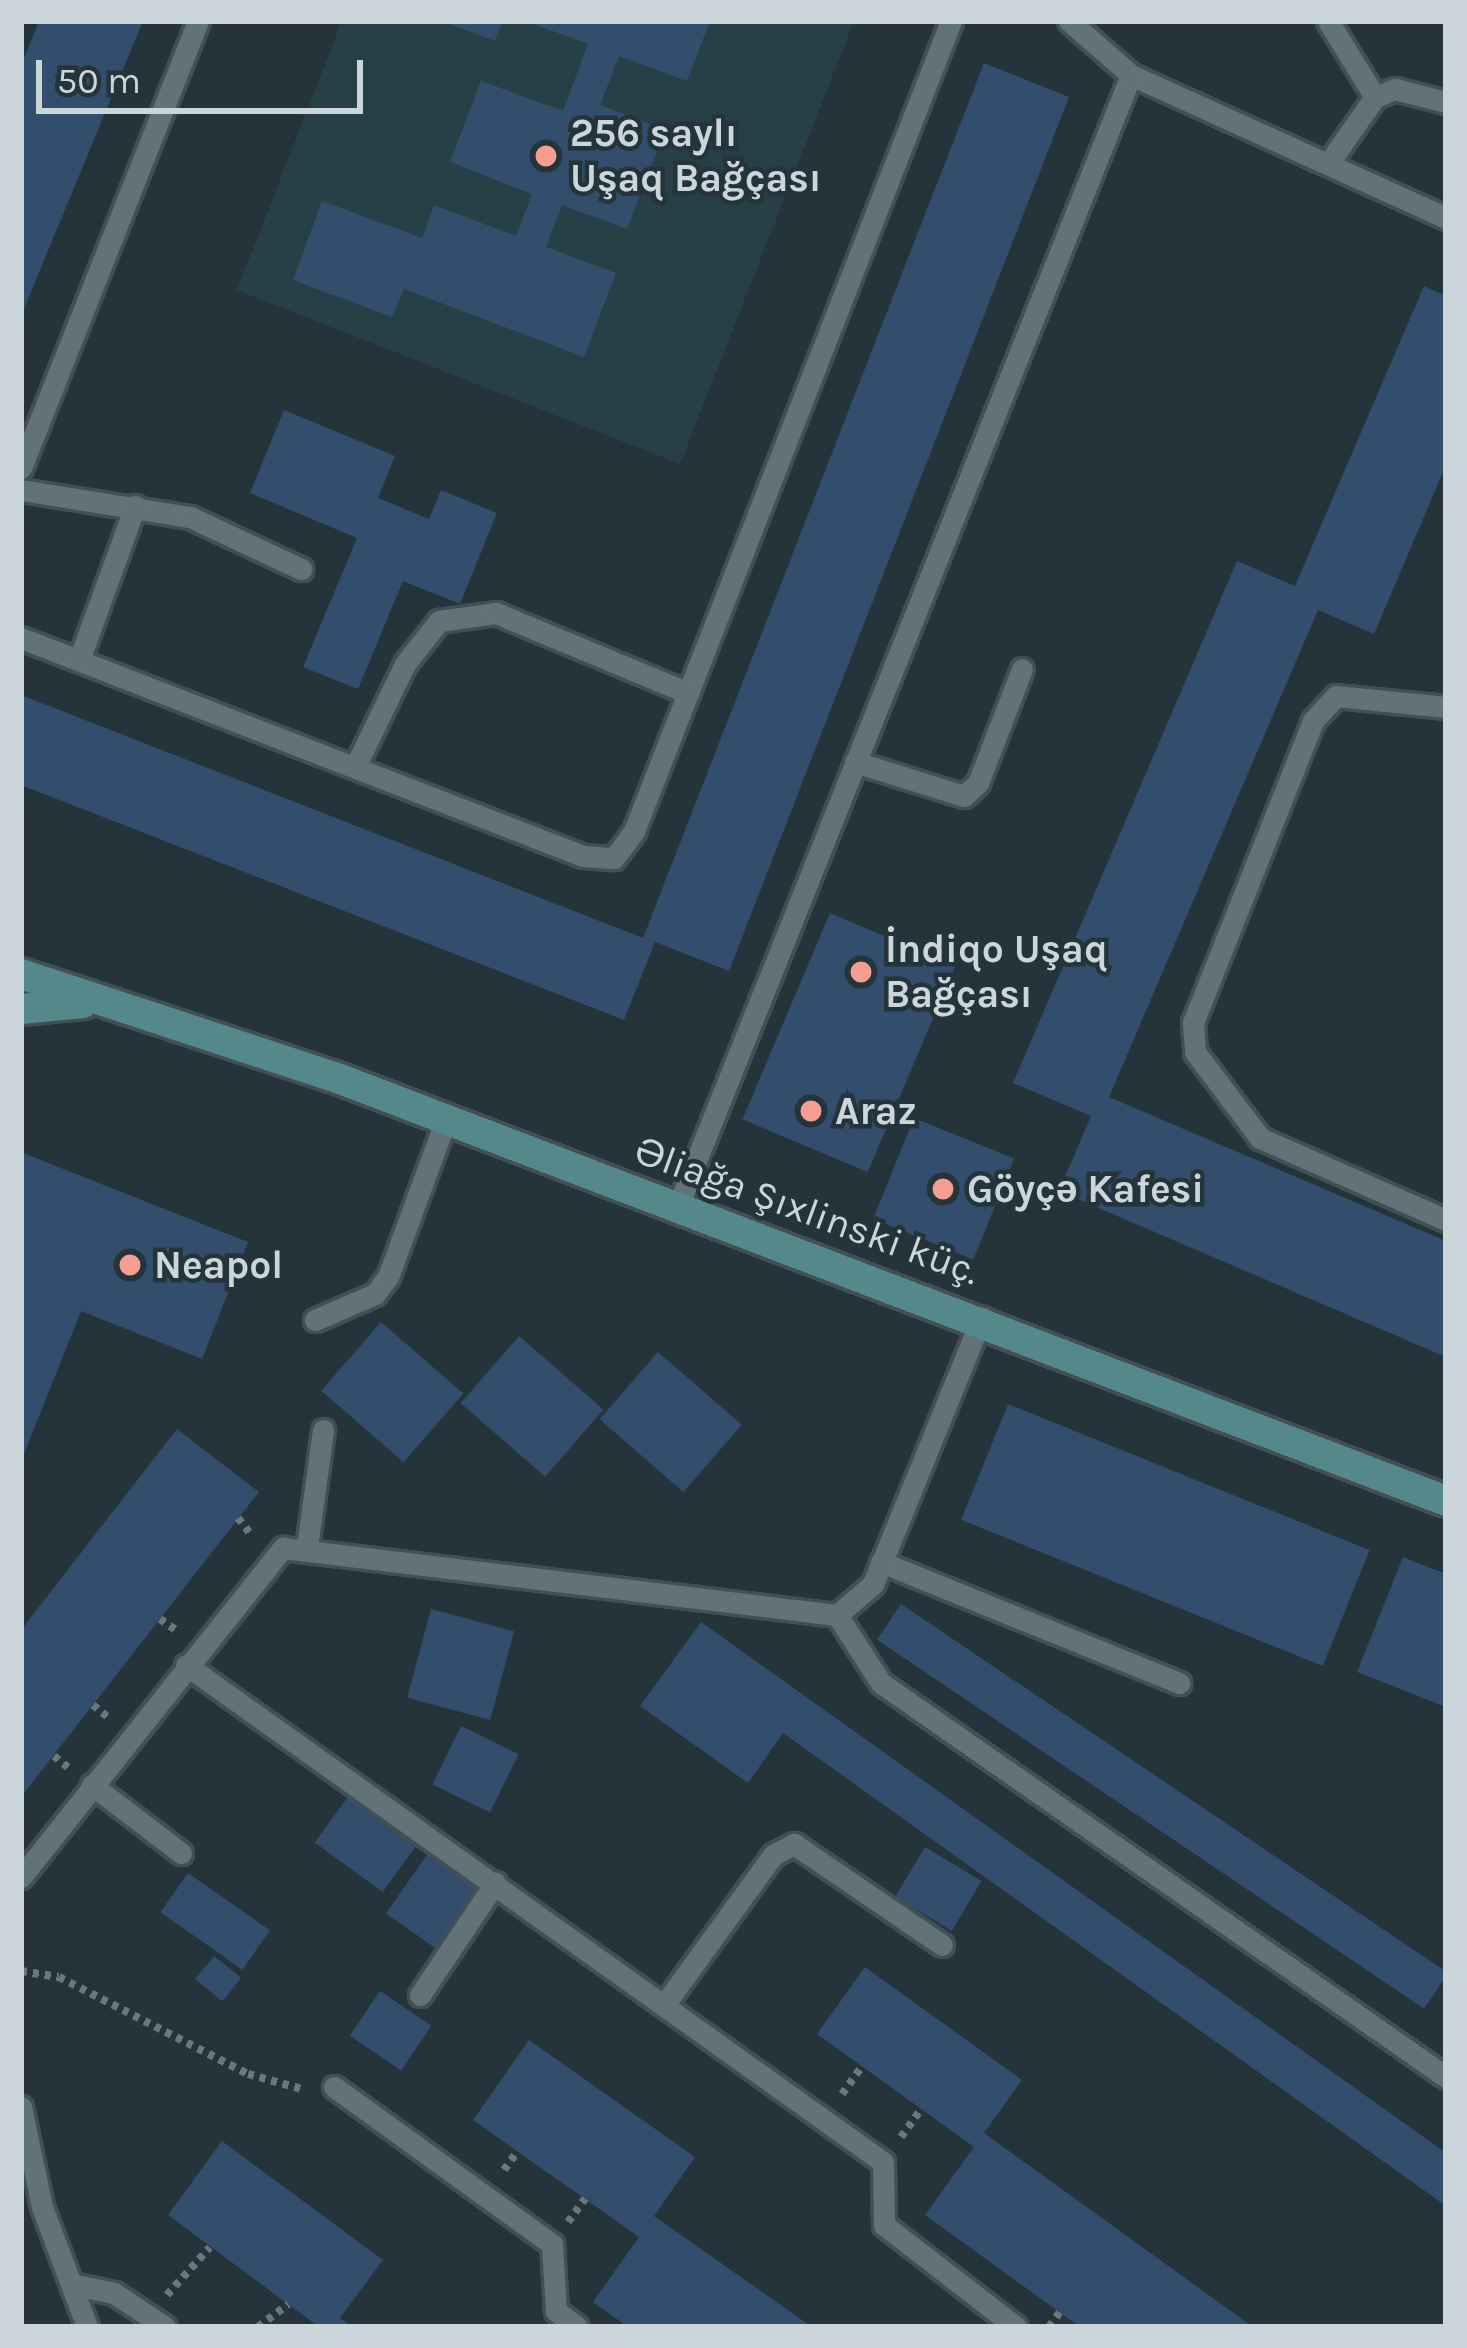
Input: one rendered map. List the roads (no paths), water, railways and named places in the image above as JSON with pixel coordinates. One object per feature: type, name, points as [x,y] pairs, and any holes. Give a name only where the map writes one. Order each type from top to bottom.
[{"type":"main road","points":[[21,974],[136,1008]]},
{"type":"main road","points":[[21,1009],[57,1000],[136,1008]]},
{"type":"main road","name":"Əliağa Şıxlinski küç.","points":[[136,1008],[982,1317],[1446,1501]]},
{"type":"lane","points":[[21,468],[198,21]]},
{"type":"lane","points":[[21,638],[583,856],[614,858],[688,693],[951,21]]},
{"type":"lane","points":[[1069,21],[1131,75],[1446,218]]},
{"type":"lane","points":[[1328,21],[1375,97]]},
{"type":"lane","points":[[678,1205],[1131,75]]},
{"type":"lane","points":[[1328,164],[1375,97],[1395,88],[1446,102]]},
{"type":"lane","points":[[21,490],[190,517],[301,569]]},
{"type":"lane","points":[[79,660],[135,506]]},
{"type":"lane","points":[[355,767],[405,664],[439,621],[496,613],[688,693]]},
{"type":"lane","points":[[855,762],[964,796],[978,783],[1022,669]]},
{"type":"lane","points":[[1446,707],[1336,696],[1312,721],[1193,1022],[1195,1052],[1260,1138],[1446,1220]]},
{"type":"lane","points":[[315,1320],[375,1294],[388,1277],[446,1119]]},
{"type":"lane","points":[[21,1877],[267,1557],[308,1547],[837,1615],[873,1584],[982,1317]]},
{"type":"lane","points":[[308,1547],[322,1430]]},
{"type":"lane","points":[[881,1562],[1179,1683]]},
{"type":"lane","points":[[837,1615],[880,1683],[1446,2077]]},
{"type":"lane","points":[[186,1665],[883,2162],[884,2225],[1016,2327]]},
{"type":"lane","points":[[92,1785],[181,1853]]},
{"type":"lane","points":[[664,2005],[773,1855],[794,1844],[942,1945]]},
{"type":"lane","points":[[420,1995],[495,1883]]},
{"type":"lane","points":[[334,2087],[552,2244],[556,2311],[577,2327]]},
{"type":"lane","points":[[21,2107],[42,2206],[76,2285],[87,2327]]},
{"type":"lane","points":[[76,2285],[159,2320]]},
{"type":"place","name":"256 saylı Uşaq Bağçası","points":[[546,156]]},
{"type":"place","name":"İndiqo Uşaq Bağçası","points":[[861,972]]},
{"type":"place","name":"Araz","points":[[811,1111]]},
{"type":"place","name":"Göyçə Kafesi","points":[[943,1189]]},
{"type":"place","name":"Neapol","points":[[130,1265]]}]
